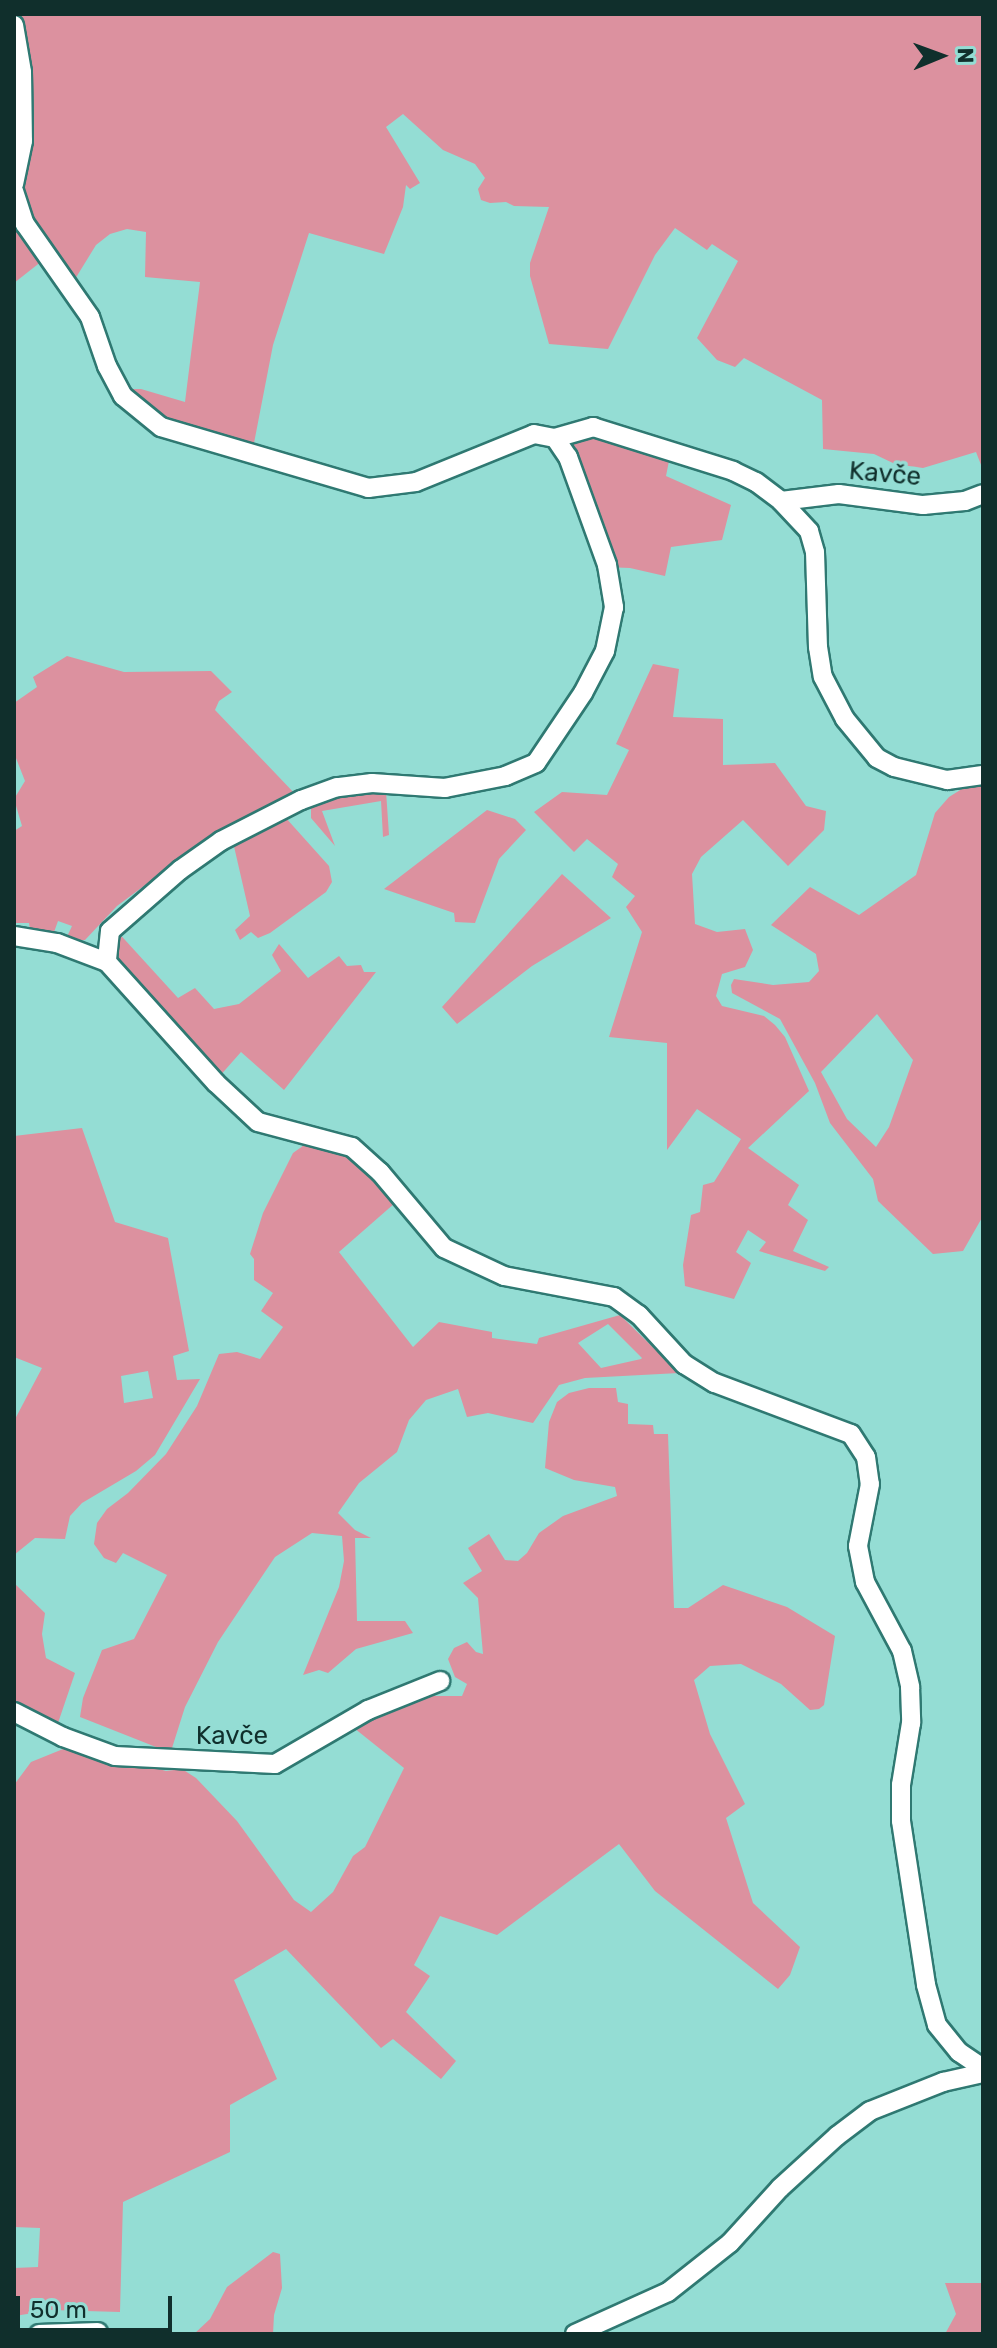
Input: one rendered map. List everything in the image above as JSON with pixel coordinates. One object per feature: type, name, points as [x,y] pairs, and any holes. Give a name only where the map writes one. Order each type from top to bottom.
[{"type":"street","points":[[14,25],[22,72],[23,141],[14,184]]},
{"type":"street","points":[[14,191],[25,224],[90,317],[107,366],[123,396],[161,427],[368,488],[416,482],[534,434],[555,438],[593,427],[733,471],[756,482],[781,501],[809,531],[815,552],[818,647],[823,677],[845,719],[877,758],[894,767],[947,780],[983,775]]},
{"type":"street","points":[[107,962],[110,931],[180,870],[221,841],[301,800],[337,787],[372,783],[445,788],[506,776],[536,763],[583,693],[605,651],[614,607],[607,565],[583,494],[568,457],[555,438]]},
{"type":"street","name":"Kavče","points":[[781,501],[839,494],[923,505],[965,501],[983,494]]},
{"type":"street","points":[[14,936],[57,943],[107,962],[216,1083],[258,1122],[352,1147],[380,1172],[444,1248],[504,1276],[614,1297],[639,1315],[684,1364],[715,1383],[851,1434],[866,1457],[870,1484],[858,1546],[865,1582],[902,1651],[910,1687],[911,1723],[901,1785],[901,1821],[926,1985],[937,2025],[959,2052],[983,2071]]},
{"type":"street","name":"Kavče","points":[[14,1712],[63,1737],[115,1756],[225,1765],[275,1764],[368,1710],[440,1681]]},
{"type":"street","points":[[575,2334],[668,2292],[730,2243],[780,2188],[837,2136],[870,2111],[943,2082],[983,2071]]},
{"type":"street","points":[[39,2334],[98,2332]]},
{"type":"shaded area","points":[[15,14],[983,14],[983,470],[976,452],[923,468],[895,464],[874,454],[823,449],[822,400],[744,358],[735,367],[717,360],[697,338],[738,261],[712,244],[707,250],[675,228],[655,255],[608,349],[549,344],[530,276],[530,263],[549,207],[514,206],[506,202],[481,200],[478,189],[485,178],[475,164],[443,150],[403,114],[386,127],[420,183],[410,189],[406,185],[403,207],[384,254],[309,233],[273,345],[254,443],[192,429],[161,418],[126,389],[141,389],[185,402],[200,282],[145,277],[146,232],[127,229],[110,234],[96,245],[72,284],[20,198]]},
{"type":"shaded area","points":[[14,220],[42,261],[14,283]]},
{"type":"shaded area","points":[[579,436],[598,436],[669,461],[666,476],[731,505],[722,540],[671,547],[665,576],[630,568],[605,567],[570,445]]},
{"type":"shaded area","points":[[67,656],[124,672],[211,671],[232,692],[219,701],[215,710],[297,796],[229,828],[192,850],[117,906],[85,940],[65,941],[72,926],[58,921],[53,935],[30,930],[29,923],[14,923],[14,831],[22,826],[14,799],[25,781],[14,753],[14,703],[37,687],[33,677]]},
{"type":"shaded area","points":[[653,664],[679,669],[673,717],[723,719],[723,765],[775,763],[806,806],[826,811],[824,830],[788,866],[743,820],[701,857],[692,874],[695,924],[717,932],[745,929],[753,950],[745,967],[722,974],[716,996],[722,1006],[764,1016],[775,1025],[785,1037],[809,1091],[748,1148],[799,1185],[788,1205],[808,1220],[793,1251],[829,1267],[825,1271],[759,1251],[766,1242],[748,1230],[736,1252],[751,1263],[734,1299],[685,1286],[683,1265],[691,1215],[700,1212],[703,1185],[714,1182],[741,1139],[697,1109],[667,1150],[667,1043],[609,1037],[642,932],[626,907],[635,896],[612,877],[618,864],[587,839],[574,852],[534,812],[562,792],[607,795],[629,750],[616,744]]},
{"type":"shaded area","points":[[983,784],[983,1216],[963,1251],[933,1254],[878,1201],[873,1179],[830,1123],[815,1083],[780,1019],[732,993],[731,985],[734,979],[773,985],[809,982],[819,971],[816,954],[771,925],[810,887],[859,915],[916,875],[935,813],[949,797],[965,787]],"holes":[[[877,1014],[913,1060],[889,1127],[876,1147],[847,1119],[821,1072]]]},
{"type":"shaded area","points":[[386,791],[389,835],[383,837],[381,801],[322,811],[335,846],[311,818],[311,806],[330,797]]},
{"type":"shaded area","points":[[487,810],[515,819],[526,830],[499,859],[475,923],[455,922],[454,913],[384,889]]},
{"type":"shaded area","points":[[285,817],[329,866],[332,882],[326,892],[270,933],[258,938],[251,932],[240,940],[235,930],[250,916],[233,842]]},
{"type":"shaded area","points":[[562,874],[611,918],[532,966],[457,1024],[442,1007]]},
{"type":"shaded area","points":[[115,929],[178,998],[195,988],[214,1009],[239,1004],[281,971],[272,955],[279,944],[308,978],[339,956],[347,966],[361,965],[364,972],[376,972],[284,1090],[241,1052],[218,1078],[118,971],[110,947]]},
{"type":"shaded area","points":[[82,1128],[115,1222],[168,1238],[189,1351],[173,1356],[177,1380],[200,1379],[155,1455],[136,1471],[82,1503],[70,1516],[65,1539],[35,1538],[14,1555],[14,1421],[42,1368],[14,1357],[14,1136]],"holes":[[[148,1371],[153,1398],[124,1403],[121,1376]]]},
{"type":"shaded area","points":[[307,1143],[348,1153],[364,1166],[395,1203],[339,1252],[413,1347],[439,1322],[492,1332],[492,1338],[537,1344],[539,1338],[620,1315],[679,1373],[585,1378],[559,1385],[533,1423],[488,1413],[467,1417],[458,1389],[426,1400],[409,1420],[397,1452],[359,1483],[338,1513],[355,1530],[371,1538],[355,1538],[357,1621],[405,1621],[413,1633],[356,1649],[328,1673],[319,1670],[303,1675],[339,1587],[344,1561],[342,1536],[312,1533],[275,1557],[218,1642],[185,1707],[172,1748],[156,1747],[80,1717],[83,1698],[102,1650],[134,1639],[167,1575],[123,1553],[116,1563],[104,1558],[94,1544],[97,1523],[107,1509],[128,1493],[166,1454],[197,1406],[219,1354],[237,1352],[260,1359],[283,1327],[261,1311],[273,1293],[254,1280],[254,1259],[250,1254],[263,1213],[293,1153]],"holes":[[[608,1324],[642,1358],[601,1368],[578,1343]]]},
{"type":"shaded area","points":[[589,1388],[616,1388],[618,1402],[628,1404],[628,1424],[653,1425],[654,1434],[668,1434],[674,1608],[688,1608],[723,1585],[787,1607],[835,1636],[824,1705],[819,1709],[810,1710],[781,1684],[741,1664],[710,1666],[694,1680],[710,1734],[745,1804],[726,1818],[753,1903],[800,1947],[790,1975],[778,1989],[655,1891],[619,1844],[497,1935],[440,1916],[414,1965],[430,1976],[406,2012],[456,2061],[441,2079],[393,2039],[381,2048],[286,1949],[234,1980],[277,2079],[230,2105],[230,2152],[123,2202],[120,2312],[51,2310],[15,2316],[14,2323],[14,2268],[38,2267],[40,2228],[14,2227],[14,1785],[31,1762],[73,1745],[166,1771],[182,1769],[196,1778],[237,1821],[294,1900],[311,1912],[333,1892],[353,1856],[365,1847],[404,1768],[354,1728],[426,1696],[462,1696],[467,1684],[455,1677],[448,1659],[454,1648],[467,1642],[476,1652],[483,1654],[478,1598],[463,1583],[482,1571],[468,1548],[489,1534],[505,1560],[518,1561],[539,1533],[563,1516],[617,1496],[615,1487],[574,1480],[545,1468],[549,1422],[557,1402],[569,1393]]},
{"type":"shaded area","points":[[14,1583],[45,1613],[42,1634],[46,1658],[75,1673],[58,1723],[14,1701]]},
{"type":"shaded area","points":[[273,2252],[280,2254],[282,2288],[274,2315],[273,2334],[194,2334],[210,2319],[227,2287]]},
{"type":"shaded area","points":[[945,2283],[983,2283],[983,2334],[945,2334],[956,2314]]}]
